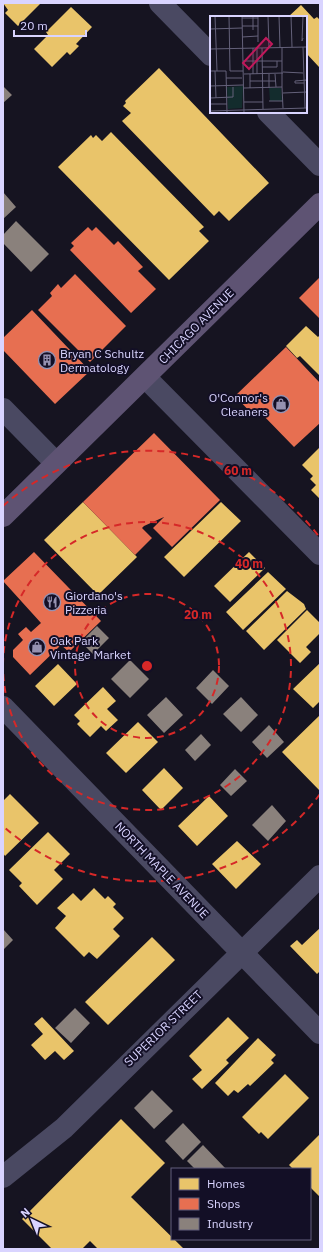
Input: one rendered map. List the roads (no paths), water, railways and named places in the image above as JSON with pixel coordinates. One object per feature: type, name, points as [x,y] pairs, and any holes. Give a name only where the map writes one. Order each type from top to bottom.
[{"type":"main road","name":"CHICAGO AVENUE","points":[[3,516],[320,204]]},
{"type":"street","points":[[160,3],[210,53]]},
{"type":"street","points":[[269,113],[320,165]]},
{"type":"street","points":[[145,377],[320,554]]},
{"type":"street","points":[[3,409],[56,463]]},
{"type":"street","name":"NORTH MAPLE AVENUE","points":[[3,707],[320,1033]]},
{"type":"street","name":"SUPERIOR STREET","points":[[3,1177],[64,1128],[320,876]]},
{"type":"place","name":"Bryan C Schultz Dermatology","points":[[47,360]]},
{"type":"place","name":"O'Connor's Cleaners","points":[[281,404]]},
{"type":"place","name":"Giordano's Pizzeria","points":[[52,602]]},
{"type":"place","name":"Oak Park Vintage Market","points":[[37,647]]}]
